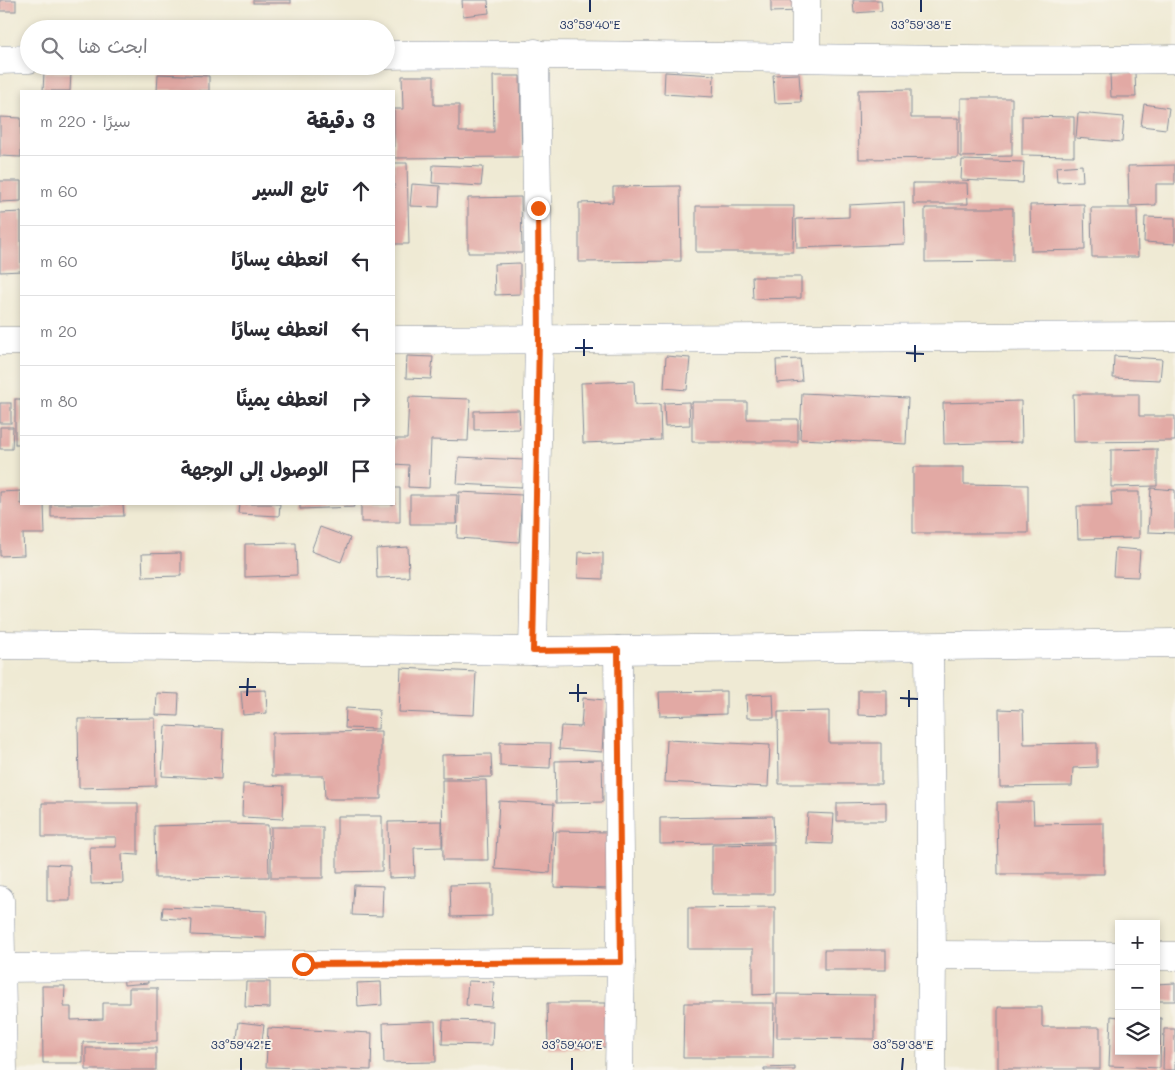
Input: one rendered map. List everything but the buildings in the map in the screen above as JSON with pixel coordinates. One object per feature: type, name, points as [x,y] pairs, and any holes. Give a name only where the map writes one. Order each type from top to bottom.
[{"type":"street","points":[[806,0],[806,58]]},
{"type":"street","points":[[533,651],[539,340],[535,53]]},
{"type":"street","points":[[395,55],[535,53],[1038,62],[1175,59]]},
{"type":"street","points":[[0,60],[20,59]]},
{"type":"street","points":[[395,340],[1175,336]]},
{"type":"street","points":[[0,341],[20,341]]},
{"type":"street","points":[[0,645],[533,651],[1175,643]]},
{"type":"street","points":[[929,646],[932,955],[931,1070]]},
{"type":"street","points":[[618,650],[621,962],[619,1070]]},
{"type":"street","points":[[0,900],[2,1070]]},
{"type":"street","points":[[932,955],[1115,956]]},
{"type":"street","points":[[1160,956],[1175,956]]},
{"type":"street","points":[[1,968],[621,962]]},
{"type":"route","points":[[303,964],[621,962],[618,650],[533,651],[539,340],[538,208]]}]
